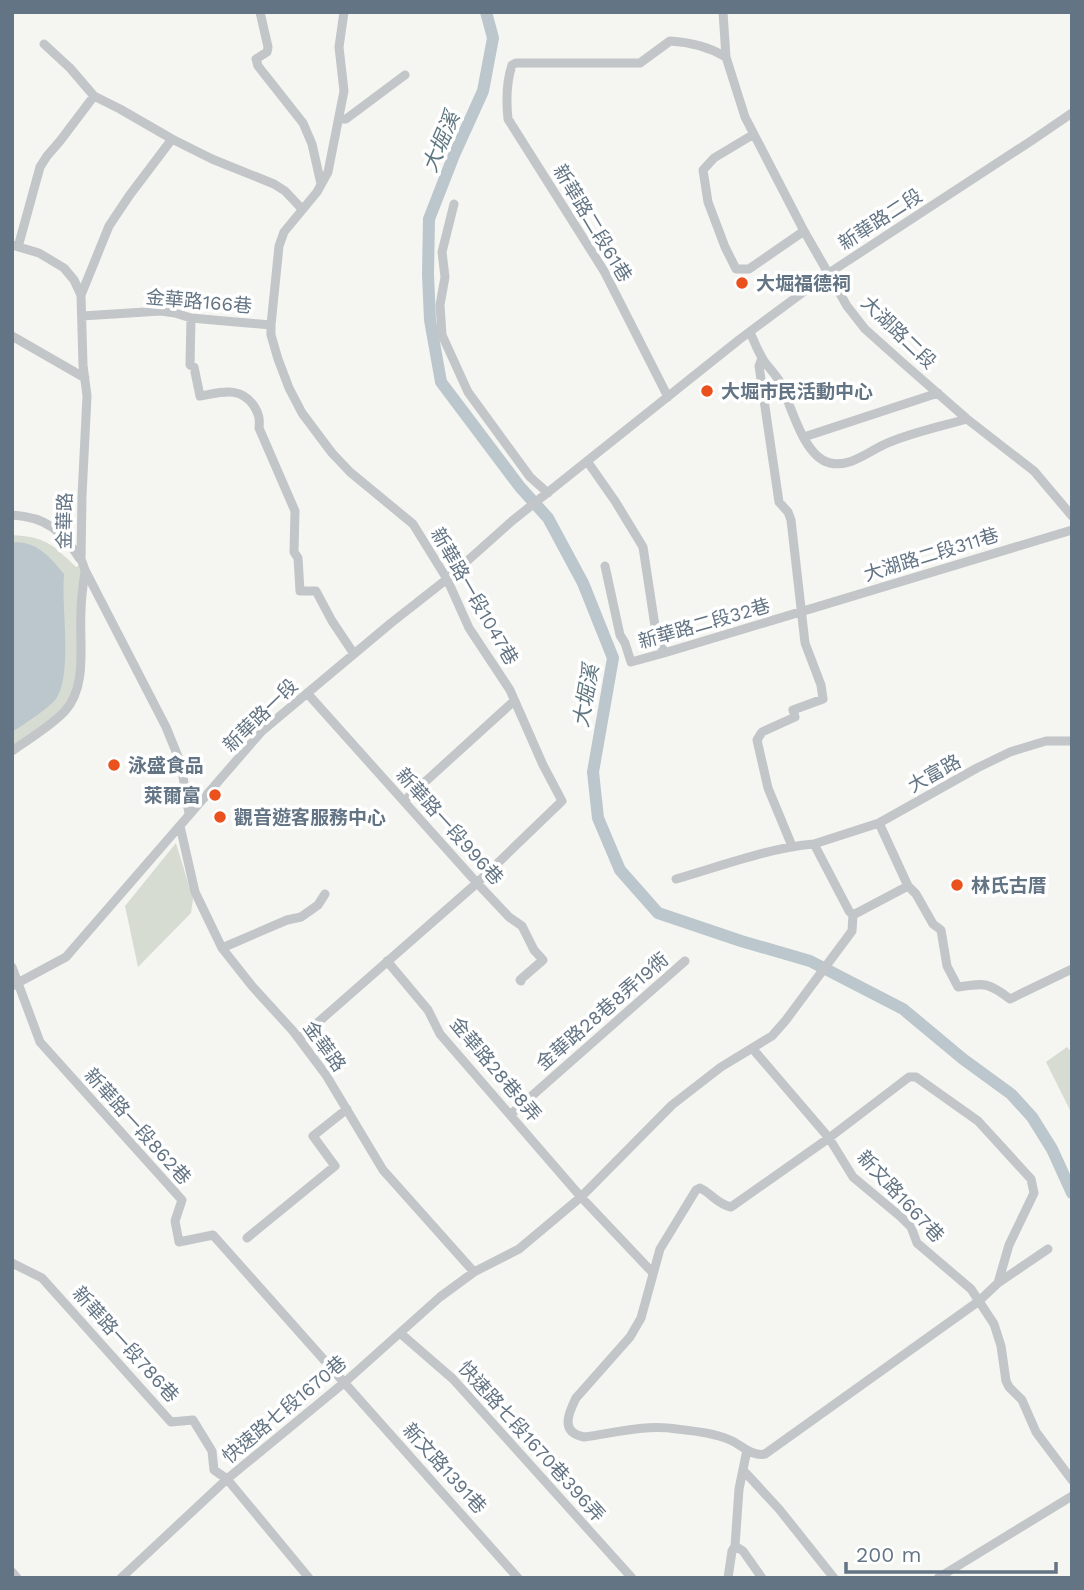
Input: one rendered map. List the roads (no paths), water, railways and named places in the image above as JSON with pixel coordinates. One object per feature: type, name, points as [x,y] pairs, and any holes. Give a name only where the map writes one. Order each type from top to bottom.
[{"type":"street","points":[[260,12],[268,47],[267,52],[256,59],[258,66],[303,123],[312,144],[321,184]]},
{"type":"street","name":"新華路一段1047巷","points":[[344,12],[339,47],[344,91],[328,173],[317,192],[285,232],[279,246],[271,335],[289,388],[302,413],[332,453],[350,472],[413,524],[447,579],[469,628],[510,690],[543,765],[562,800],[477,883]]},
{"type":"street","name":"大湖路二段","points":[[723,12],[726,57],[745,117],[804,231],[847,306],[865,329],[967,419],[1034,471],[1072,516]]},
{"type":"street","name":"新華路二段61巷","points":[[668,397],[604,271],[508,119],[505,98],[512,65],[516,63],[640,63],[670,41],[692,44],[726,57]]},
{"type":"street","points":[[44,44],[70,68],[94,96],[212,159],[274,184],[285,191],[302,209]]},
{"type":"street","points":[[339,119],[346,119],[405,75]]},
{"type":"street","points":[[81,295],[75,280],[64,268],[39,253],[15,246],[40,167],[94,96]]},
{"type":"street","name":"新華路二段","points":[[521,515],[750,332],[829,273],[1072,113]]},
{"type":"street","points":[[754,134],[714,158],[703,170],[708,202],[736,270],[749,269],[804,231]]},
{"type":"street","points":[[81,295],[109,226],[128,196],[172,139]]},
{"type":"street","points":[[454,204],[442,252],[445,277],[439,305],[442,335],[468,392],[530,477],[548,494]]},
{"type":"street","name":"金華路","points":[[81,295],[87,396],[81,559],[166,727],[181,764],[190,814]]},
{"type":"street","name":"金華路166巷","points":[[82,316],[161,311],[191,318],[271,325]]},
{"type":"street","points":[[191,318],[190,365],[194,367],[197,376],[200,396],[219,391],[239,393],[250,400],[256,409],[259,415],[258,428],[295,511],[295,552],[298,558],[300,591],[316,591],[354,654]]},
{"type":"street","points":[[750,332],[762,359],[780,381],[788,404],[816,456],[829,463],[856,460],[890,442],[967,419]]},
{"type":"street","points":[[12,336],[85,378]]},
{"type":"street","points":[[762,359],[759,366],[779,502],[791,520],[806,643],[821,685],[822,699],[793,710],[795,717],[762,732],[757,740],[768,788],[792,846]]},
{"type":"street","points":[[804,436],[938,393]]},
{"type":"street","points":[[587,461],[643,547],[655,626],[664,653]]},
{"type":"street","points":[[12,515],[48,523],[67,538],[81,559]]},
{"type":"street","name":"新華路一段","points":[[16,984],[66,957],[262,731],[521,515]]},
{"type":"street","name":"大湖路二段311巷","points":[[801,612],[1072,530]]},
{"type":"street","name":"新華路二段32巷","points":[[605,566],[620,635],[631,662],[801,612]]},
{"type":"street","points":[[12,751],[65,710],[74,698],[80,668],[85,570]]},
{"type":"street","name":"新華路一段996巷","points":[[307,693],[477,883],[509,917],[522,926],[534,950],[543,960],[521,981]]},
{"type":"street","points":[[404,801],[514,701]]},
{"type":"street","name":"大富路","points":[[676,879],[792,846],[814,844],[879,823],[1010,752],[1046,741],[1072,741]]},
{"type":"street","points":[[879,823],[908,886],[916,894],[933,924],[941,930],[947,966],[958,986],[994,986],[1010,999],[1072,969]]},
{"type":"street","name":"金華路","points":[[180,826],[195,892],[222,948],[326,1075],[383,1170],[474,1272]]},
{"type":"street","points":[[814,844],[853,915],[908,886]]},
{"type":"street","points":[[299,1039],[477,883]]},
{"type":"street","points":[[222,948],[287,920],[301,917],[318,905],[325,894]]},
{"type":"street","name":"快速路七段1670巷","points":[[121,1578],[227,1479],[345,1382],[440,1297],[474,1272],[519,1249],[582,1197],[672,1105],[721,1067],[772,1036],[852,931],[853,915]]},
{"type":"street","name":"金華路28巷8弄","points":[[387,961],[428,1010],[439,1034],[582,1197],[653,1273]]},
{"type":"street","name":"金華路28巷8弄19衖","points":[[510,1115],[685,961]]},
{"type":"street","points":[[12,967],[16,984]]},
{"type":"street","name":"新華路一段862巷","points":[[16,984],[40,1042],[181,1200],[174,1221],[179,1242],[213,1235],[345,1382]]},
{"type":"street","name":"新文路1667巷","points":[[752,1048],[829,1138],[853,1177],[901,1217],[911,1227],[917,1243],[971,1289],[993,1324],[1002,1346],[1009,1387],[1022,1400],[1036,1432],[1072,1480]]},
{"type":"street","points":[[998,1283],[1009,1245],[1034,1193],[1031,1179],[978,1121],[916,1077],[909,1077],[731,1207],[718,1202],[700,1188],[696,1190],[660,1249],[641,1318],[630,1337],[576,1398],[569,1417],[569,1428],[578,1436],[584,1437],[634,1429],[678,1429],[718,1436],[759,1455],[765,1454],[1048,1249]]},
{"type":"street","points":[[247,1238],[335,1166],[313,1136],[347,1110]]},
{"type":"street","name":"新華路一段786巷","points":[[12,1263],[42,1278],[172,1422],[193,1420],[212,1451],[214,1470],[227,1479]]},
{"type":"street","name":"快速路七段1670巷396弄","points":[[400,1333],[453,1379],[632,1578]]},
{"type":"street","name":"新文路1391巷","points":[[345,1382],[518,1578]]},
{"type":"street","points":[[727,1578],[735,1546],[739,1489],[747,1450]]},
{"type":"street","points":[[743,1470],[779,1509],[834,1578]]},
{"type":"street","points":[[227,1479],[309,1578]]},
{"type":"street","points":[[938,1578],[1072,1496]]},
{"type":"street","points":[[735,1546],[743,1551],[762,1578]]},
{"type":"street","points":[[12,1572],[17,1578]]},
{"type":"waterway","name":"大堀溪","points":[[486,12],[493,38],[483,91],[429,219],[430,320],[441,382],[520,487],[548,518],[583,583],[613,658],[593,772],[598,818],[620,870],[658,913],[810,961],[903,1009],[963,1059],[1011,1094],[1032,1117],[1052,1149],[1072,1193]]},
{"type":"place","name":"大堀福德祠","points":[[742,283]]},
{"type":"place","name":"大堀市民活動中心","points":[[707,391]]},
{"type":"place","name":"泳盛食品","points":[[114,765]]},
{"type":"place","name":"萊爾富","points":[[215,795]]},
{"type":"place","name":"觀音遊客服務中心","points":[[220,817]]},
{"type":"place","name":"林氏古厝","points":[[957,885]]}]
